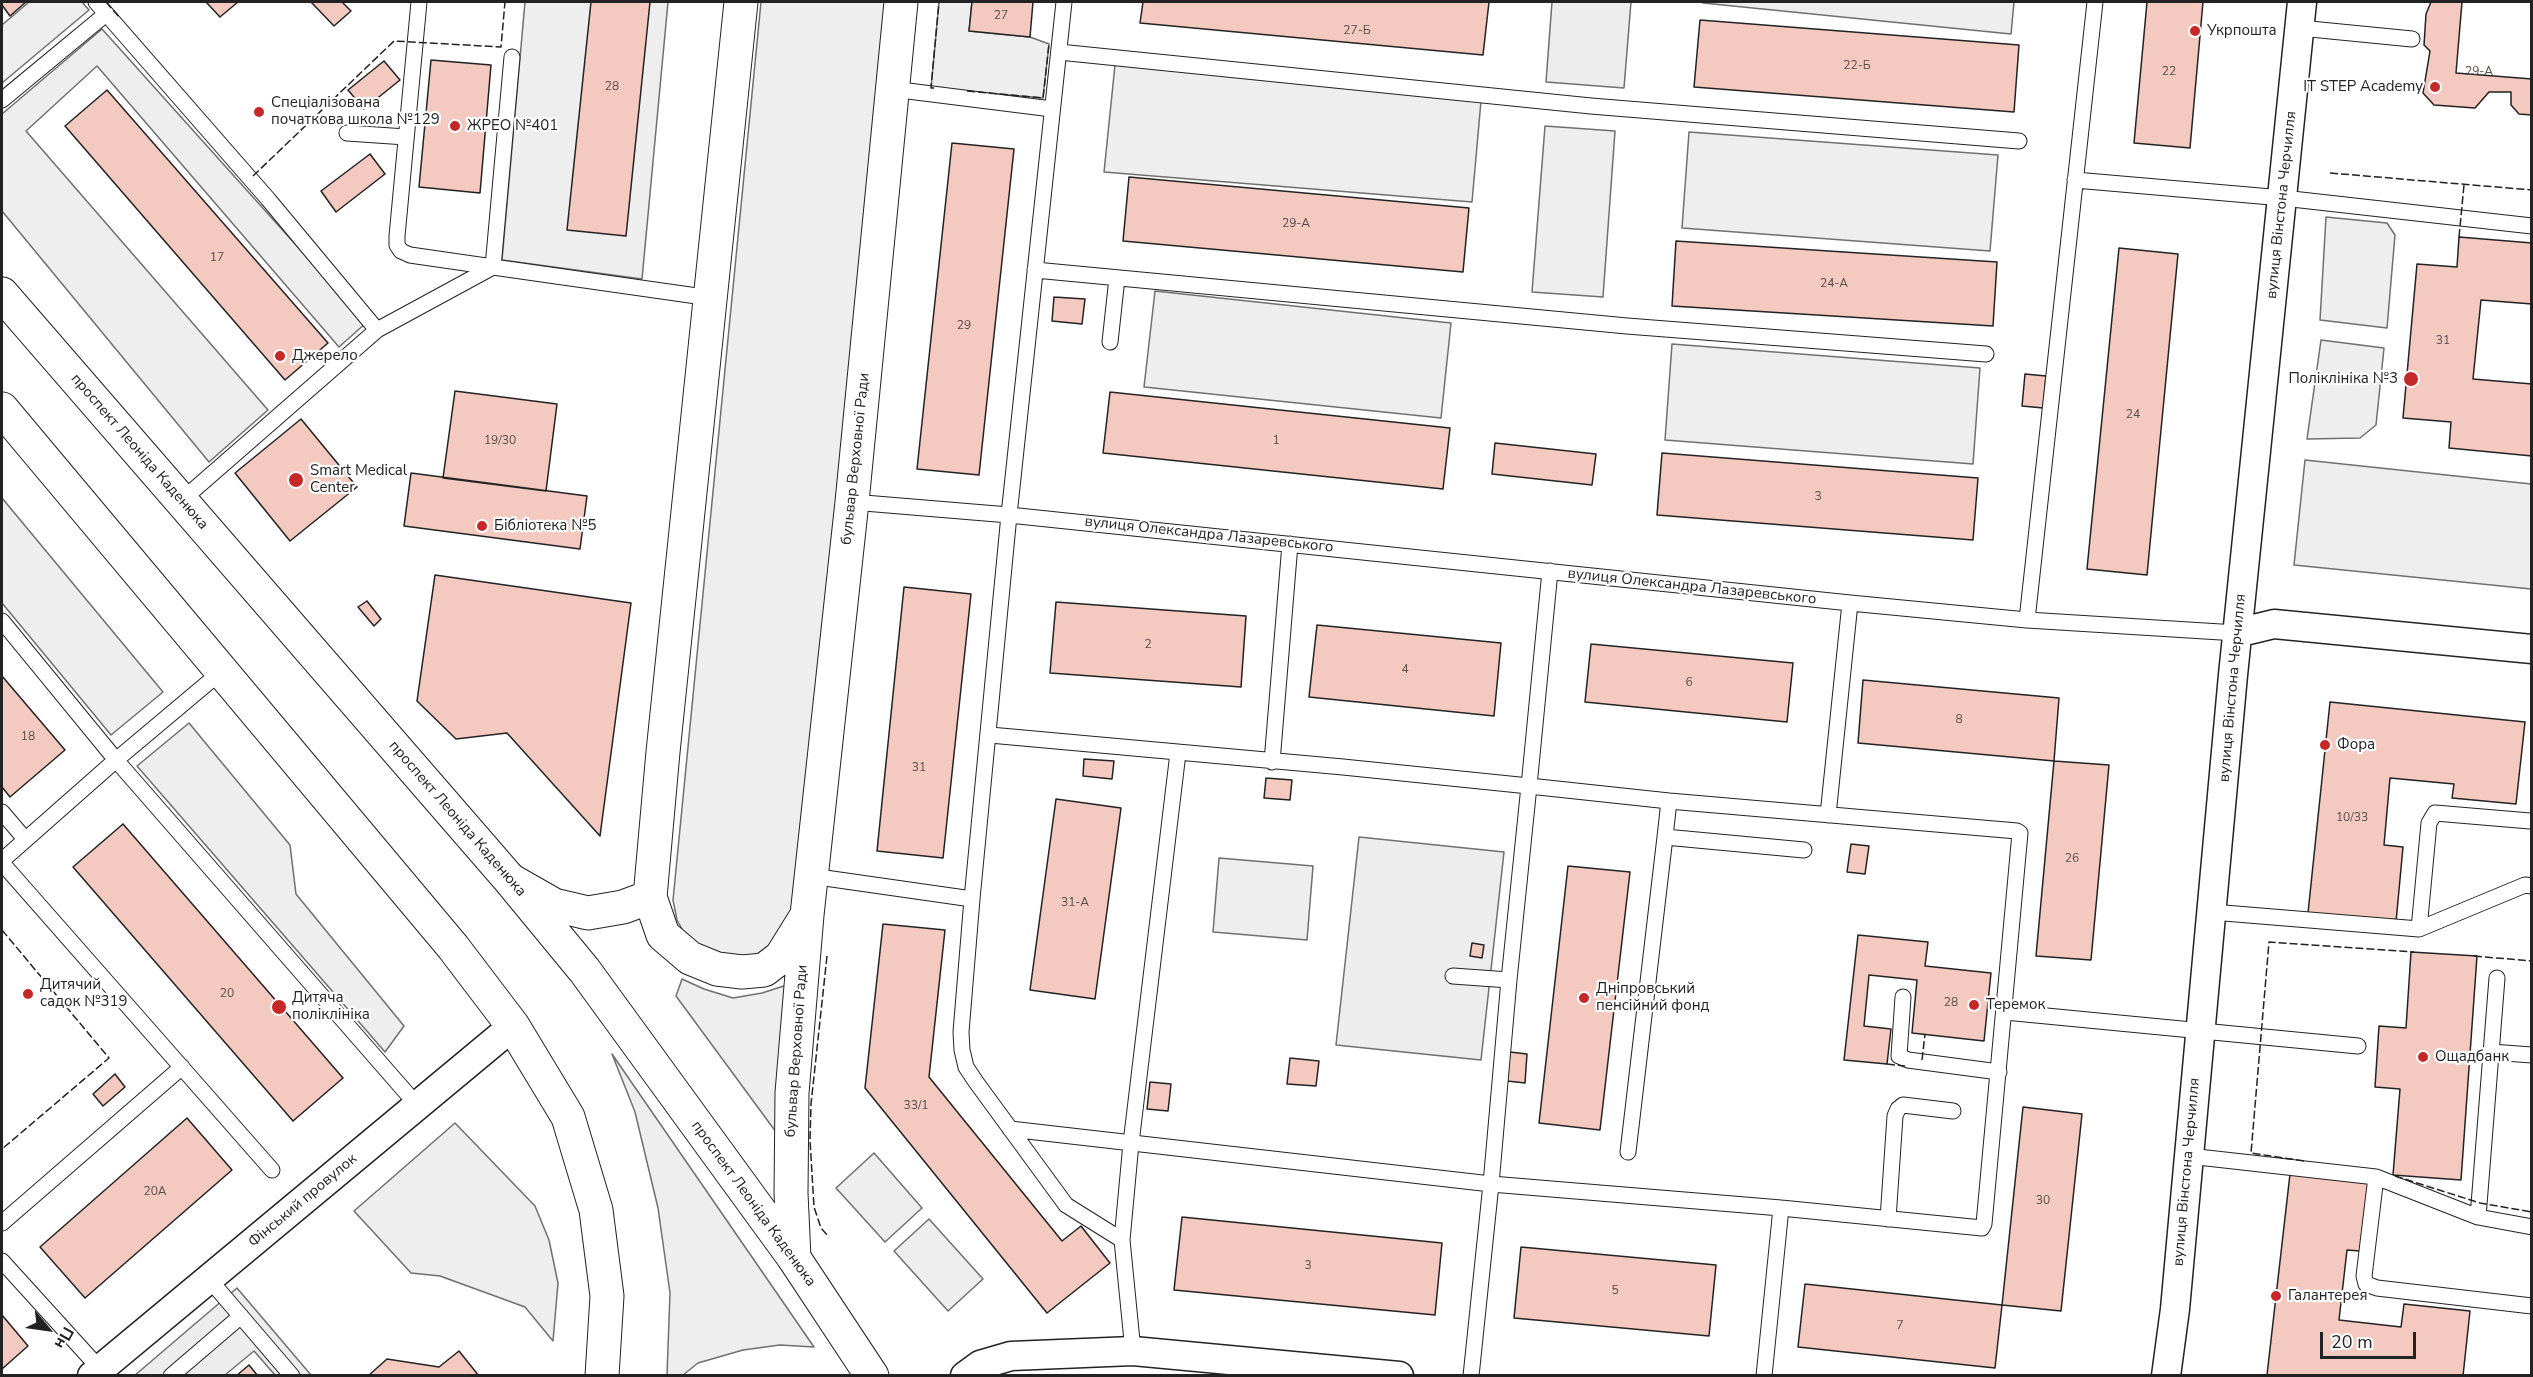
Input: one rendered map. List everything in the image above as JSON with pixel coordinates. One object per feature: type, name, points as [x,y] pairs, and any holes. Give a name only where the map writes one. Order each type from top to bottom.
[{"type":"main road","name":"бульвар Верховної Ради","points":[[741,2],[650,897],[663,935],[690,958],[717,969],[742,972],[764,970],[781,957],[807,915]]},
{"type":"main road","name":"бульвар Верховної Ради","points":[[794,1258],[791,1193],[792,1093],[807,915],[852,502],[901,2]]},
{"type":"main road","name":"проспект Леоніда Каденюка","points":[[2,294],[510,880],[585,971],[794,1258],[873,1376]]},
{"type":"main road","points":[[2,409],[453,947],[513,1026],[568,1117],[596,1210],[607,1296],[602,1376]]},
{"type":"main road","points":[[510,880],[555,905],[588,913],[623,907],[650,897]]},
{"type":"street","name":"вулиця Вінстона Черчилля","points":[[2166,1376],[2175,1308],[2237,633],[2301,15]]},
{"type":"street","name":"вулиця Олександра Лазаревського","points":[[2237,633],[2274,624],[2532,649]]},
{"type":"street","name":"Фінський провулок","points":[[96,1372],[513,1026]]},
{"type":"street","points":[[965,1376],[980,1365],[1011,1356],[1133,1351],[1399,1376]]},
{"type":"lane","points":[[96,2],[268,199],[377,330]]},
{"type":"lane","points":[[419,2],[397,236],[401,251],[410,255],[711,298]]},
{"type":"lane","points":[[1064,2],[1009,515],[961,1032],[966,1066],[1066,1205],[1122,1240]]},
{"type":"lane","points":[[2027,620],[2095,2]]},
{"type":"lane","points":[[2,100],[106,14]]},
{"type":"lane","points":[[2301,15],[2412,39]]},
{"type":"lane","points":[[1059,52],[1591,106],[2019,141]]},
{"type":"lane","points":[[493,267],[512,57]]},
{"type":"lane","points":[[892,89],[1052,109]]},
{"type":"lane","points":[[348,133],[406,137]]},
{"type":"lane","points":[[2075,180],[2283,198],[2532,226]]},
{"type":"lane","points":[[181,501],[377,330],[493,267]]},
{"type":"lane","points":[[1035,270],[1627,326],[1986,354]]},
{"type":"lane","points":[[1110,342],[1117,278]]},
{"type":"lane","name":"вулиця Олександра Лазаревського","points":[[852,502],[1009,515],[1550,571],[1605,579],[2027,620],[2237,633]]},
{"type":"lane","points":[[1272,762],[1290,544]]},
{"type":"lane","points":[[1471,1376],[1550,571]]},
{"type":"lane","points":[[1828,815],[1850,603]]},
{"type":"lane","points":[[2,621],[116,760],[417,1105]]},
{"type":"lane","points":[[222,671],[25,839],[3,860],[3,864],[272,1170]]},
{"type":"lane","points":[[990,735],[2020,833],[2005,1012],[1982,1228],[1781,1208],[1491,1184],[1010,1129]]},
{"type":"lane","points":[[1133,1351],[1122,1240],[1131,1143],[1178,753]]},
{"type":"lane","points":[[1628,1152],[1669,801]]},
{"type":"lane","points":[[2,812],[25,839]]},
{"type":"lane","points":[[2419,929],[2431,817],[2435,813],[2530,821]]},
{"type":"lane","points":[[1665,837],[1804,850]]},
{"type":"lane","points":[[811,876],[972,899]]},
{"type":"lane","points":[[2212,912],[2419,929],[2525,885],[2532,886]]},
{"type":"lane","points":[[1453,976],[1509,980]]},
{"type":"lane","points":[[2478,1217],[2497,978]]},
{"type":"lane","points":[[1903,997],[1897,1052],[1899,1056],[1908,1060],[1999,1072]]},
{"type":"lane","points":[[2005,1012],[2358,1046]]},
{"type":"lane","points":[[2492,1052],[2532,1055]]},
{"type":"lane","points":[[2,1223],[182,1067]]},
{"type":"lane","points":[[1888,1219],[1895,1116],[1898,1109],[1903,1106],[1953,1111]]},
{"type":"lane","points":[[2189,1156],[2376,1177],[2478,1217],[2532,1227]]},
{"type":"lane","points":[[2376,1177],[2364,1276],[2366,1284],[2377,1288],[2532,1306]]},
{"type":"lane","points":[[1764,1376],[1781,1208]]},
{"type":"lane","points":[[2,1261],[96,1372]]},
{"type":"lane","points":[[209,1279],[292,1376]]},
{"type":"lane","points":[[171,1376],[241,1316]]},
{"type":"shaded area","points":[[29,2],[82,2],[89,10],[2,83],[2,25]]},
{"type":"shaded area","points":[[525,2],[668,2],[642,279],[502,260]]},
{"type":"shaded area","points":[[761,2],[885,2],[798,906],[763,955],[722,960],[687,938],[677,920],[673,900]]},
{"type":"shaded area","points":[[939,2],[972,2],[969,31],[1030,37],[1049,44],[1043,98],[931,88]]},
{"type":"shaded area","points":[[1552,2],[1631,2],[1624,88],[1546,82]]},
{"type":"shaded area","points":[[1703,2],[2014,2],[2011,34]]},
{"type":"shaded area","points":[[102,29],[366,323],[339,347],[97,66],[26,131],[268,410],[209,462],[2,211],[2,114]]},
{"type":"shaded area","points":[[1115,65],[1481,101],[1472,202],[1104,172]]},
{"type":"shaded area","points":[[1545,126],[1615,131],[1603,297],[1532,292]]},
{"type":"shaded area","points":[[1689,132],[1998,155],[1990,251],[1682,228]]},
{"type":"shaded area","points":[[2326,217],[2387,223],[2395,235],[2387,328],[2320,320]]},
{"type":"shaded area","points":[[1155,291],[1451,323],[1441,418],[1144,387]]},
{"type":"shaded area","points":[[2321,340],[2384,348],[2376,425],[2360,438],[2307,439]]},
{"type":"shaded area","points":[[1672,344],[1980,368],[1973,464],[1665,440]]},
{"type":"shaded area","points":[[2305,460],[2531,484],[2531,589],[2294,565]]},
{"type":"shaded area","points":[[2,498],[163,692],[111,735],[2,603]]},
{"type":"shaded area","points":[[189,723],[290,845],[296,894],[404,1026],[385,1052],[137,766]]},
{"type":"shaded area","points":[[1359,837],[1504,852],[1481,1060],[1336,1045]]},
{"type":"shaded area","points":[[1219,858],[1313,866],[1307,940],[1213,932]]},
{"type":"shaded area","points":[[682,979],[733,998],[762,993],[790,984],[776,1132],[676,996]]},
{"type":"shaded area","points":[[612,1054],[814,1347],[780,1345],[743,1350],[698,1363],[683,1375],[667,1375],[670,1293],[658,1208],[635,1112]]},
{"type":"shaded area","points":[[455,1123],[535,1206],[549,1240],[558,1283],[553,1341],[525,1307],[440,1276],[411,1273],[354,1211]]},
{"type":"shaded area","points":[[874,1153],[922,1208],[885,1242],[836,1188]]},
{"type":"shaded area","points":[[929,1219],[983,1279],[948,1311],[894,1251]]},
{"type":"shaded area","points":[[237,1288],[311,1375],[275,1375],[254,1351],[225,1375],[134,1376]]},
{"type":"building","points":[[2,2],[26,2],[10,16]]},
{"type":"building","points":[[206,2],[238,2],[220,17]]},
{"type":"building","points":[[311,2],[342,2],[351,11],[334,26]]},
{"type":"building","points":[[591,2],[650,2],[626,236],[567,230]]},
{"type":"building","points":[[972,2],[1033,2],[1030,37],[969,31]]},
{"type":"building","points":[[1143,2],[1489,2],[1483,55],[1140,23]]},
{"type":"building","points":[[2147,2],[2203,2],[2190,148],[2134,143]]},
{"type":"building","points":[[2431,2],[2532,2],[2532,115],[2519,114],[2511,105],[2511,92],[2489,92],[2475,108],[2434,105],[2423,93],[2430,51],[2424,45],[2426,14]]},
{"type":"building","points":[[2462,2],[2532,2],[2532,79],[2456,73]]},
{"type":"building","points":[[1700,20],[2019,45],[2014,112],[1694,87]]},
{"type":"building","name":"ЖРЕО №401","points":[[431,60],[491,65],[480,193],[419,187]]},
{"type":"building","points":[[384,61],[400,80],[364,109],[348,90]]},
{"type":"building","points":[[107,90],[328,343],[285,380],[65,126]]},
{"type":"building","points":[[952,143],[1014,149],[979,475],[917,469]]},
{"type":"building","points":[[370,154],[385,174],[336,212],[321,191]]},
{"type":"building","points":[[1129,177],[1469,208],[1463,272],[1123,241]]},
{"type":"building","points":[[2459,237],[2532,243],[2532,304],[2481,300],[2473,379],[2532,384],[2532,456],[2449,448],[2451,422],[2403,418],[2417,264],[2457,267]]},
{"type":"building","points":[[1676,241],[1997,262],[1993,326],[1672,306]]},
{"type":"building","points":[[2119,248],[2178,254],[2147,575],[2087,569]]},
{"type":"building","points":[[1054,297],[1085,299],[1082,324],[1052,321]]},
{"type":"building","points":[[2025,374],[2046,376],[2043,408],[2022,406]]},
{"type":"building","points":[[455,391],[557,404],[546,491],[443,478]]},
{"type":"building","points":[[1110,392],[1450,428],[1443,489],[1103,453]]},
{"type":"building","name":"Smart Medical Center","points":[[301,419],[357,487],[290,541],[235,473]]},
{"type":"building","points":[[1495,443],[1596,454],[1592,485],[1492,474]]},
{"type":"building","points":[[1662,453],[1978,478],[1973,540],[1657,515]]},
{"type":"building","points":[[411,473],[587,496],[580,549],[404,526]]},
{"type":"building","points":[[435,575],[631,603],[600,836],[507,733],[456,739],[417,701]]},
{"type":"building","points":[[904,587],[971,594],[943,858],[877,851]]},
{"type":"building","points":[[367,601],[381,619],[374,626],[358,607]]},
{"type":"building","points":[[1056,602],[1246,616],[1241,687],[1050,673]]},
{"type":"building","points":[[1317,625],[1501,643],[1494,716],[1309,697]]},
{"type":"building","points":[[1591,644],[1793,663],[1787,722],[1585,702]]},
{"type":"building","points":[[2,676],[65,750],[10,797],[2,787]]},
{"type":"building","points":[[1863,680],[2059,698],[2054,761],[1858,743]]},
{"type":"building","points":[[2330,702],[2525,722],[2516,804],[2452,798],[2454,784],[2390,778],[2384,845],[2403,847],[2396,922],[2308,913]]},
{"type":"building","points":[[1084,759],[1114,761],[1112,779],[1083,776]]},
{"type":"building","points":[[2054,761],[2109,765],[2091,960],[2036,956]]},
{"type":"building","points":[[1266,778],[1292,780],[1290,800],[1264,798]]},
{"type":"building","points":[[1056,799],[1121,808],[1095,999],[1030,990]]},
{"type":"building","points":[[123,824],[343,1078],[293,1121],[73,867]]},
{"type":"building","points":[[1851,844],[1869,846],[1865,874],[1847,872]]},
{"type":"building","name":"Дніпровський пенсійний фонд","points":[[1568,866],[1630,872],[1600,1130],[1539,1123]]},
{"type":"building","points":[[883,924],[945,930],[929,1077],[1062,1241],[1081,1226],[1110,1263],[1047,1313],[865,1088]]},
{"type":"building","points":[[1858,935],[1928,942],[1925,966],[1991,973],[1984,1041],[1912,1033],[1917,980],[1869,975],[1864,1026],[1891,1029],[1887,1064],[1844,1060]]},
{"type":"building","points":[[1472,943],[1484,945],[1482,958],[1470,956]]},
{"type":"building","name":"Ощадбанк","points":[[2411,952],[2477,956],[2461,1180],[2393,1175],[2400,1089],[2375,1087],[2379,1026],[2406,1028]]},
{"type":"building","points":[[1510,1052],[1527,1054],[1525,1083],[1507,1081]]},
{"type":"building","points":[[1290,1058],[1319,1061],[1316,1086],[1287,1084]]},
{"type":"building","points":[[115,1074],[125,1087],[103,1106],[93,1094]]},
{"type":"building","points":[[1150,1082],[1171,1084],[1168,1111],[1147,1109]]},
{"type":"building","points":[[2023,1107],[2082,1114],[2061,1311],[2002,1305]]},
{"type":"building","points":[[187,1118],[232,1170],[85,1298],[40,1247]]},
{"type":"building","points":[[2290,1174],[2368,1183],[2360,1251],[2347,1250],[2339,1320],[2401,1327],[2404,1304],[2470,1311],[2463,1376],[2267,1375]]},
{"type":"building","points":[[1182,1217],[1442,1243],[1435,1315],[1174,1290]]},
{"type":"building","points":[[1521,1247],[1716,1265],[1709,1336],[1514,1318]]},
{"type":"building","points":[[1805,1284],[2002,1305],[1995,1368],[1798,1347]]},
{"type":"building","points":[[2,1315],[28,1346],[2,1369]]},
{"type":"building","points":[[459,1351],[479,1376],[368,1376],[387,1359],[439,1367]]},
{"type":"building","points":[[249,1365],[258,1376],[236,1376]]},
{"type":"fence","points":[[106,2],[119,17]]},
{"type":"fence","points":[[253,176],[394,41],[501,47],[505,2]]},
{"type":"fence","points":[[934,88],[931,88],[939,2]]},
{"type":"fence","points":[[967,91],[1043,98],[1049,44]]},
{"type":"fence","points":[[2330,173],[2532,190]]},
{"type":"fence","points":[[2459,237],[2464,185]]},
{"type":"fence","points":[[2,930],[109,1058],[2,1149]]},
{"type":"fence","points":[[2304,1161],[2251,1153],[2269,942],[2414,952]]},
{"type":"fence","points":[[827,956],[811,1104],[810,1140],[814,1207],[821,1228],[829,1237]]},
{"type":"fence","points":[[2474,956],[2532,961]]},
{"type":"fence","points":[[1922,1060],[1925,1034]]},
{"type":"fence","points":[[1887,1064],[1905,1066]]},
{"type":"fence","points":[[2395,1176],[2480,1203],[2532,1212]]},
{"type":"place","name":"Укрпошта","points":[[2195,31]]},
{"type":"place","name":"IT STEP Academy","points":[[2435,87]]},
{"type":"place","name":"Спеціалізована початкова школа №129","points":[[259,112]]},
{"type":"place","name":"ЖРЕО №401","points":[[455,126]]},
{"type":"place","name":"Джерело","points":[[280,356]]},
{"type":"place","name":"Поліклініка №3","points":[[2411,379]]},
{"type":"place","name":"Smart Medical Center","points":[[296,480]]},
{"type":"place","name":"Бібліотека №5","points":[[482,526]]},
{"type":"place","name":"Фора","points":[[2325,745]]},
{"type":"place","name":"Дитячий садок №319","points":[[28,994]]},
{"type":"place","name":"Дніпровський пенсійний фонд","points":[[1584,998]]},
{"type":"place","name":"Теремок","points":[[1974,1005]]},
{"type":"place","name":"Дитяча поліклініка","points":[[279,1007]]},
{"type":"place","name":"Ощадбанк","points":[[2423,1057]]},
{"type":"place","name":"Галантерея","points":[[2276,1296]]}]
